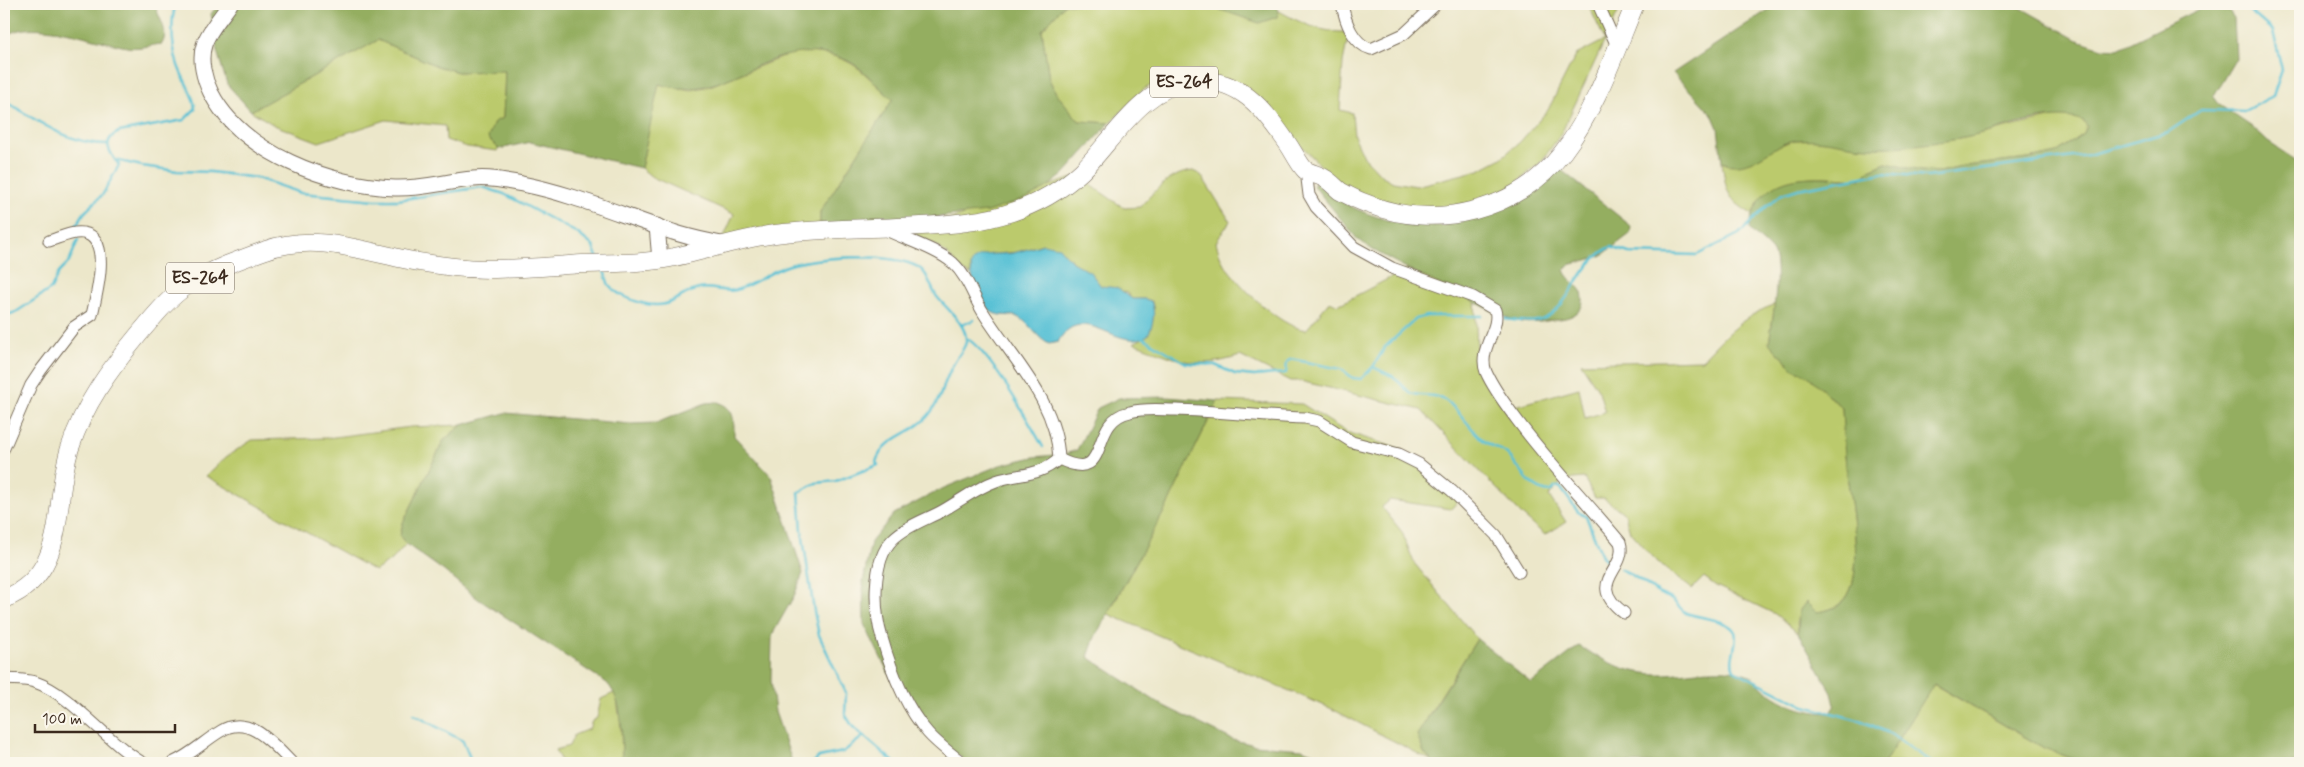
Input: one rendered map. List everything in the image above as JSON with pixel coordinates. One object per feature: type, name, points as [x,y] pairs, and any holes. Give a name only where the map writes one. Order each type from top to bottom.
[{"type":"main road","name":"ES-264","points":[[4,599],[24,589],[35,578],[46,562],[53,546],[57,527],[62,482],[69,450],[90,401],[104,378],[149,322],[168,301],[189,284],[212,272],[269,249],[291,242],[336,244],[448,266],[485,269],[660,260],[772,234],[820,230],[883,229],[985,219],[1022,209],[1044,199],[1082,170],[1122,126],[1156,94],[1186,81],[1217,82],[1242,91],[1268,115],[1306,170],[1324,178],[1340,190],[1363,202],[1389,212],[1414,217],[1461,214],[1487,206],[1514,194],[1533,182],[1562,155],[1585,116],[1635,4]]},
{"type":"street","points":[[230,4],[204,44],[204,70],[207,85],[225,116],[258,145],[283,158],[329,177],[394,188],[424,187],[475,178],[523,184],[583,200],[673,232],[725,245]]},
{"type":"street","points":[[1342,4],[1345,17],[1356,39],[1361,45],[1372,49],[1404,34],[1436,4]]},
{"type":"street","points":[[1598,4],[1617,46]]},
{"type":"street","points":[[1306,170],[1310,195],[1316,207],[1354,247],[1392,268],[1473,297],[1495,310],[1496,318],[1483,359],[1486,371],[1499,396],[1528,435],[1620,542],[1621,552],[1608,582],[1606,593],[1612,604],[1624,614]]},
{"type":"street","points":[[657,226],[660,260]]},
{"type":"street","points":[[883,229],[940,253],[961,271],[990,323],[1038,391],[1058,440],[1059,460]]},
{"type":"street","points":[[4,448],[32,385],[41,370],[74,326],[92,315],[100,266],[100,250],[95,239],[85,233],[79,233],[49,241]]},
{"type":"street","points":[[1059,460],[1073,466],[1083,467],[1092,462],[1098,454],[1106,427],[1111,420],[1118,415],[1131,411],[1204,411],[1305,418],[1319,421],[1358,444],[1399,454],[1419,464],[1496,534],[1519,572]]},
{"type":"street","points":[[963,763],[929,733],[917,718],[886,652],[880,630],[876,599],[881,561],[888,544],[897,535],[963,499],[980,487],[1048,469],[1059,460]]},
{"type":"street","points":[[4,679],[36,682],[52,691],[76,709],[128,755],[143,763]]},
{"type":"street","points":[[172,763],[190,754],[220,731],[232,725],[256,730],[267,738],[292,763]]},
{"type":"green space","points":[[4,4],[155,4],[164,29],[164,39],[162,44],[131,47],[47,29],[16,31],[4,37]]},
{"type":"green space","points":[[219,4],[1065,4],[1042,30],[1049,79],[1056,93],[1079,121],[1110,123],[1063,175],[1043,190],[1028,198],[987,212],[820,229],[820,212],[893,99],[859,68],[846,60],[819,53],[795,54],[772,60],[707,86],[684,88],[659,84],[641,168],[530,142],[499,149],[488,138],[494,122],[503,118],[505,71],[458,72],[437,66],[378,40],[251,111],[227,84],[217,51],[211,14]]},
{"type":"green space","points":[[1065,4],[1203,4],[1259,22],[1277,17],[1279,11],[1313,27],[1330,31],[1349,32],[1343,62],[1340,110],[1352,113],[1354,135],[1364,157],[1381,175],[1393,182],[1416,186],[1479,170],[1500,159],[1520,142],[1548,110],[1576,55],[1605,40],[1588,4],[1622,4],[1561,134],[1541,162],[1513,186],[1474,202],[1435,209],[1394,207],[1362,197],[1334,179],[1289,133],[1204,74],[1182,74],[1162,80],[1144,89],[1110,123],[1079,121],[1056,93],[1049,79],[1042,30]]},
{"type":"green space","points":[[1203,4],[1276,4],[1279,11],[1277,17],[1259,23]]},
{"type":"green space","points":[[1777,4],[2014,4],[2078,40],[2102,48],[2118,49],[2209,4],[2224,4],[2234,18],[2236,58],[2213,97],[2218,104],[2252,127],[2268,142],[2300,163],[2300,763],[2084,763],[2044,748],[1934,684],[1884,763],[1434,763],[1424,753],[1417,735],[1477,639],[1531,683],[1579,646],[1625,669],[1656,674],[1713,670],[1736,671],[1749,675],[1764,689],[1787,704],[1804,710],[1830,713],[1835,705],[1832,693],[1798,633],[1799,611],[1806,602],[1816,612],[1830,609],[1839,605],[1845,599],[1853,582],[1856,550],[1846,465],[1842,408],[1807,375],[1794,369],[1769,343],[1776,281],[1775,258],[1767,245],[1749,229],[1755,209],[1765,194],[1777,185],[1791,180],[1807,177],[1861,179],[1869,170],[1886,163],[1921,171],[1940,172],[1966,166],[2029,159],[2056,153],[2084,134],[2087,126],[2084,121],[2054,117],[2038,119],[1958,139],[1894,147],[1869,147],[1819,140],[1796,140],[1787,142],[1751,162],[1732,165],[1722,162],[1718,128],[1712,114],[1673,73]]},
{"type":"green space","points":[[378,40],[437,66],[458,72],[505,70],[503,118],[488,137],[499,149],[498,151],[467,147],[446,140],[445,126],[386,120],[319,142],[274,125],[251,111]]},
{"type":"green space","points":[[795,52],[814,52],[849,62],[893,99],[820,212],[820,229],[722,241],[734,214],[652,177],[641,168],[658,84],[691,90],[710,86]]},
{"type":"green space","points":[[2058,116],[2084,121],[2087,126],[2084,134],[2056,153],[2029,159],[1966,166],[1940,172],[1921,171],[1886,163],[1869,170],[1861,179],[1799,178],[1785,182],[1772,189],[1761,199],[1752,214],[1743,209],[1732,198],[1726,187],[1722,162],[1729,165],[1794,140],[1825,139],[1856,146],[1885,147],[1959,139]]},
{"type":"green space","points":[[1555,165],[1631,226],[1630,234],[1601,256],[1569,265],[1564,270],[1583,295],[1581,308],[1575,314],[1527,323],[1510,319],[1373,250],[1358,240],[1313,185],[1317,183],[1331,195],[1367,213],[1388,220],[1430,226],[1450,224],[1467,219]]},
{"type":"green space","points":[[1193,171],[1201,175],[1230,221],[1216,242],[1224,264],[1261,304],[1295,327],[1306,330],[1330,301],[1338,305],[1407,269],[1475,296],[1477,352],[1508,408],[1579,388],[1585,418],[1605,412],[1599,391],[1581,363],[1702,360],[1743,321],[1775,304],[1769,343],[1794,369],[1807,375],[1842,408],[1845,458],[1856,550],[1853,582],[1848,595],[1838,605],[1816,612],[1806,602],[1797,619],[1798,633],[1775,614],[1716,586],[1704,577],[1692,589],[1653,558],[1630,532],[1625,514],[1604,498],[1595,498],[1584,478],[1563,480],[1549,496],[1566,522],[1545,535],[1523,516],[1421,410],[1300,381],[1290,381],[1240,356],[1210,363],[1198,363],[1174,358],[1134,343],[1148,335],[1153,319],[1152,301],[1132,299],[1127,293],[1101,286],[1090,272],[1072,262],[1069,257],[1043,244],[1017,252],[987,255],[975,259],[971,266],[971,275],[960,269],[952,258],[940,248],[910,233],[1078,176],[1124,208],[1140,207],[1164,183],[1185,172]]},
{"type":"green space","points":[[1166,397],[1218,401],[1166,508],[1095,637],[1088,657],[1160,704],[1233,740],[1255,745],[1302,749],[1338,763],[968,763],[925,729],[894,684],[864,624],[863,582],[871,542],[894,514],[944,488],[1000,465],[1034,457],[1065,454],[1077,450],[1098,408],[1119,398]]},
{"type":"green space","points":[[1218,401],[1302,404],[1346,432],[1400,449],[1460,499],[1451,509],[1390,500],[1382,507],[1402,532],[1414,563],[1477,639],[1428,716],[1424,753],[1432,761],[1330,708],[1108,614],[1166,508]]},
{"type":"green space","points":[[718,402],[731,411],[734,436],[771,476],[803,573],[794,596],[772,635],[771,680],[775,712],[791,758],[790,763],[622,763],[622,732],[619,710],[613,691],[607,683],[478,599],[444,571],[406,544],[400,536],[403,523],[444,440],[462,425],[505,413],[631,424],[656,423],[706,403]]},
{"type":"green space","points":[[462,425],[444,440],[403,523],[400,536],[406,544],[393,559],[375,571],[206,476],[226,457],[252,440],[327,438],[411,427]]},
{"type":"green space","points":[[1933,684],[2044,748],[2084,763],[1884,763]]},
{"type":"green space","points":[[616,692],[621,728],[622,763],[562,763],[555,750],[569,746],[574,735],[589,729],[592,721],[597,718],[601,699]]},
{"type":"water","points":[[1043,244],[1059,247],[1072,262],[1090,272],[1101,286],[1118,288],[1132,299],[1151,301],[1153,318],[1148,335],[1137,339],[1125,338],[1089,326],[1078,325],[1068,330],[1058,342],[1049,344],[1020,318],[990,311],[983,301],[972,277],[972,263],[975,259],[990,254],[1012,253]]},
{"type":"waterway","points":[[75,228],[84,213],[103,194],[119,165],[110,152],[108,143],[113,136],[119,132],[184,120],[195,109],[175,55],[172,25],[176,4]]},
{"type":"waterway","points":[[1505,319],[1532,322],[1547,317],[1557,310],[1589,265],[1611,247],[1629,253],[1697,255],[1739,234],[1782,194],[1798,189],[1883,173],[1927,177],[2088,155],[2168,132],[2201,110],[2244,111],[2273,96],[2282,70],[2273,31],[2245,7],[2247,4]]},
{"type":"waterway","points":[[4,100],[53,130],[67,136],[94,143],[108,144]]},
{"type":"waterway","points":[[115,160],[177,171],[211,172],[257,178],[301,193],[375,200],[398,200],[482,187],[504,194],[577,233],[593,246],[597,257]]},
{"type":"waterway","points":[[4,316],[16,312],[51,289],[59,272],[69,262],[78,240]]},
{"type":"waterway","points":[[604,271],[609,285],[620,294],[635,301],[658,305],[669,303],[699,289],[736,290],[784,267],[797,263],[851,257],[890,259],[906,262],[922,270],[935,294],[961,324],[966,336],[965,345],[951,368],[939,398],[926,418],[885,447],[876,462],[878,465],[836,481],[816,483],[799,492],[802,531],[814,611],[819,635],[846,693],[845,714],[853,727],[895,763]]},
{"type":"waterway","points":[[1142,337],[1186,363],[1215,365],[1235,374],[1254,376],[1286,373],[1287,362],[1291,359],[1341,369],[1353,378],[1361,379],[1373,367],[1385,347],[1416,319],[1426,316],[1482,316]]},
{"type":"waterway","points":[[961,325],[974,320]]},
{"type":"waterway","points":[[966,338],[975,345],[997,371],[1043,447]]},
{"type":"waterway","points":[[1373,367],[1394,377],[1410,393],[1435,396],[1445,400],[1455,408],[1484,441],[1508,455],[1526,478],[1536,487],[1550,492],[1556,487],[1560,487],[1578,512],[1586,516],[1602,556],[1611,565]]},
{"type":"waterway","points":[[1620,569],[1670,599],[1686,613],[1720,622],[1732,628],[1736,636],[1732,661],[1734,670],[1805,706],[1862,721],[1891,734],[1932,763]]},
{"type":"waterway","points":[[413,714],[463,741],[472,763]]},
{"type":"waterway","points":[[813,763],[819,757],[843,752],[864,736]]}]
